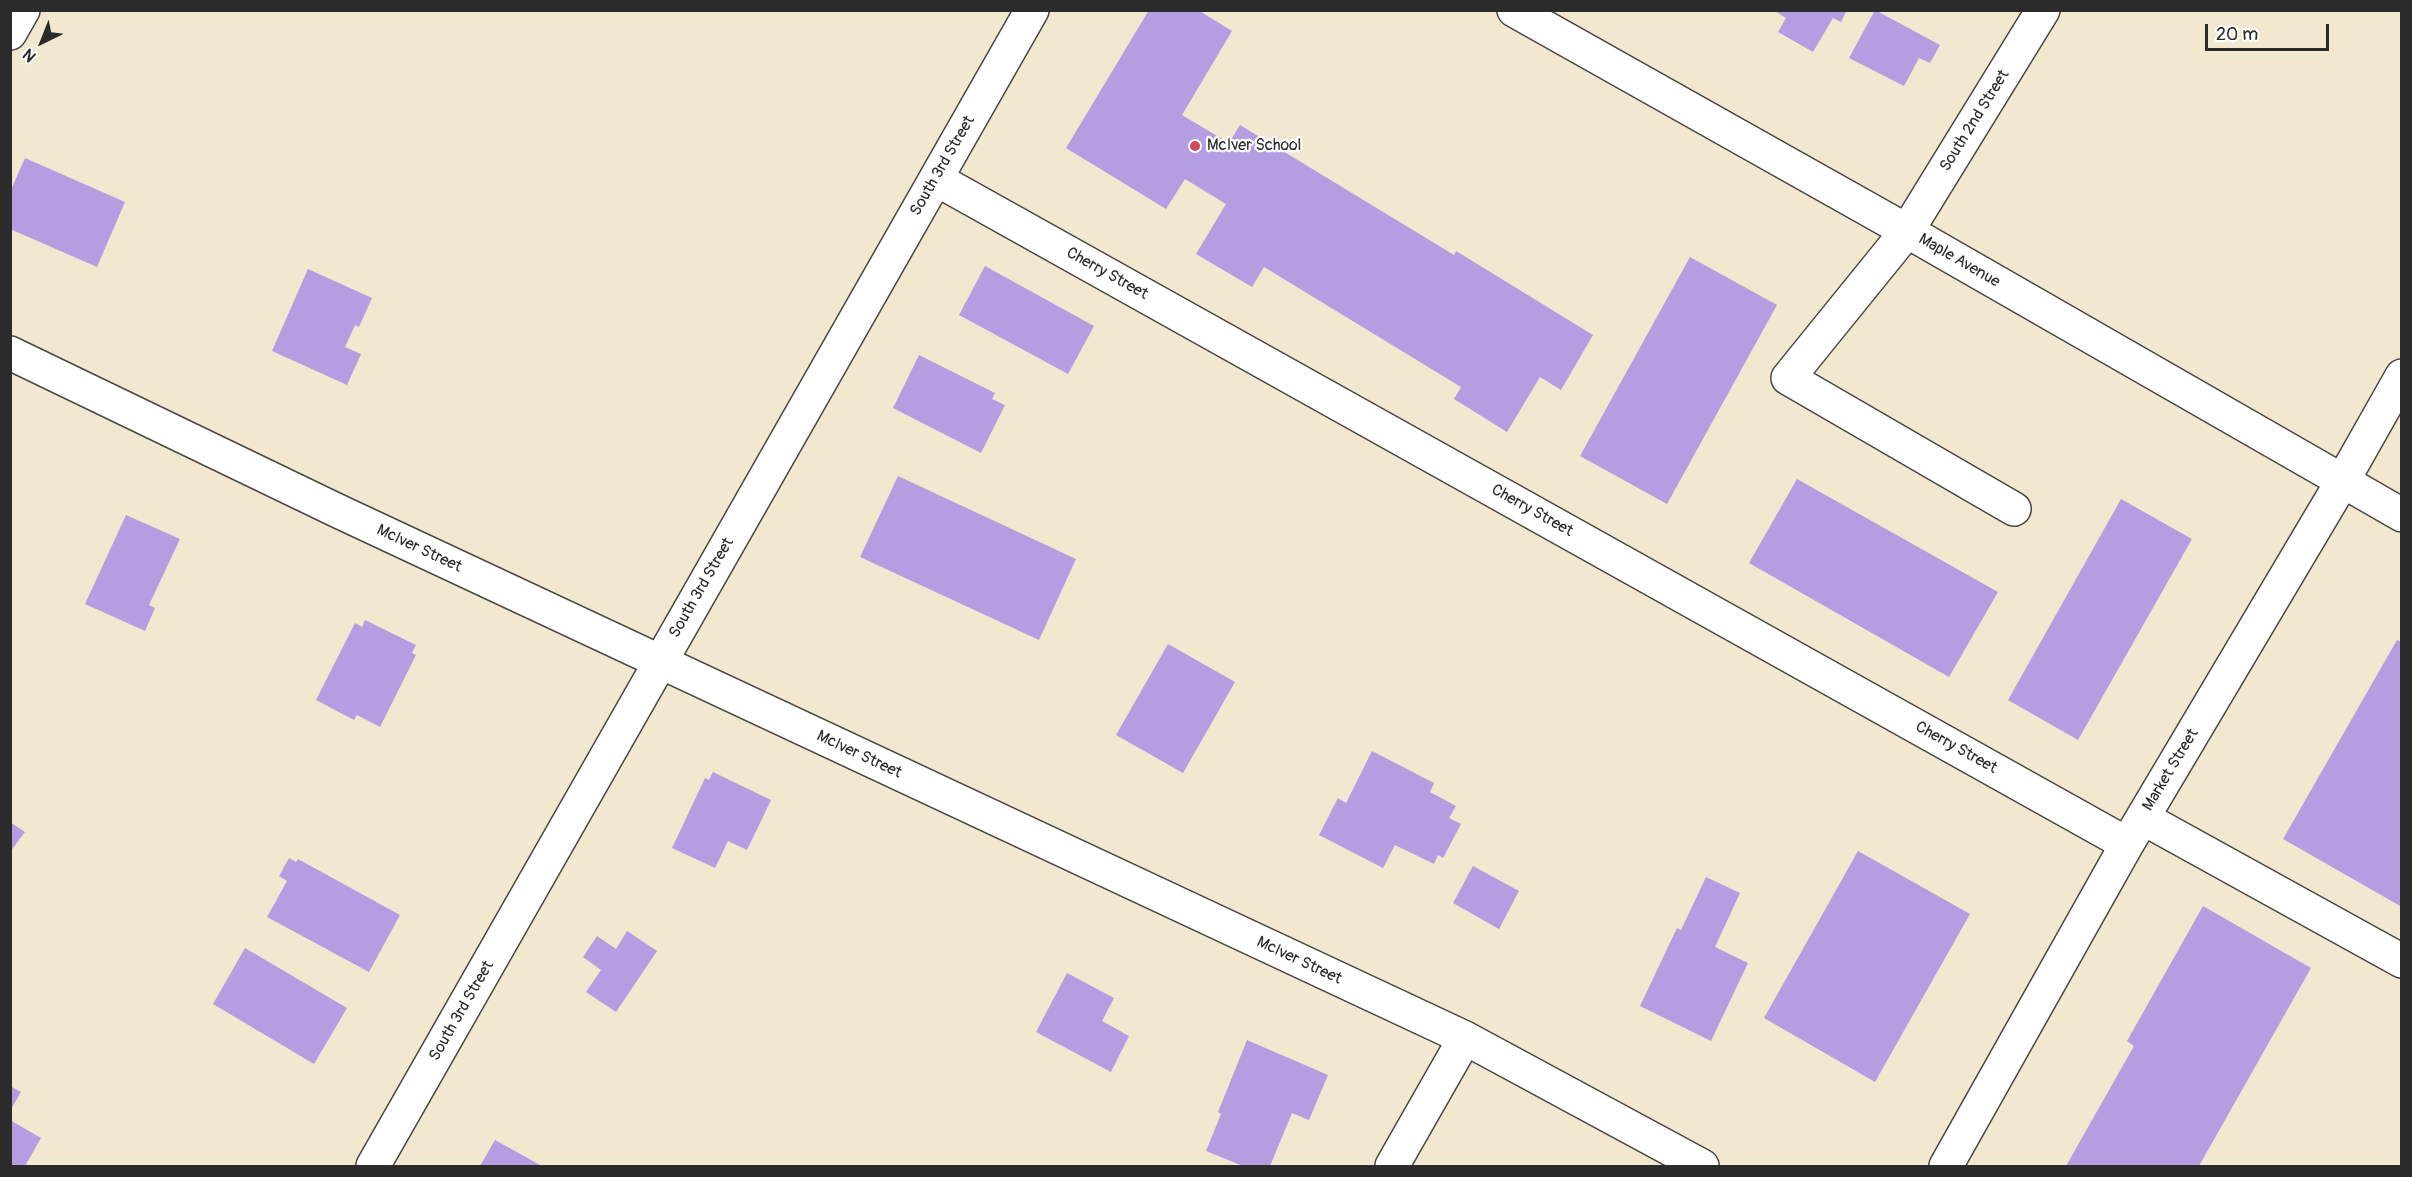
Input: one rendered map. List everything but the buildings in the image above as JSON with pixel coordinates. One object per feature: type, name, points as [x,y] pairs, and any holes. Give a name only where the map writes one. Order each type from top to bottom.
[{"type":"street","points":[[10,33],[23,10]]},
{"type":"street","name":"South 3rd Street","points":[[373,1167],[1032,10]]},
{"type":"street","name":"Maple Avenue","points":[[1514,10],[1907,231],[2402,515]]},
{"type":"street","name":"South 2nd Street","points":[[2014,508],[1788,378],[1907,231],[2043,10]]},
{"type":"street","name":"Cherry Street","points":[[936,178],[2135,831],[2402,961]]},
{"type":"street","name":"McIver Street","points":[[10,353],[338,511],[1465,1038],[1702,1167]]},
{"type":"street","name":"Market Street","points":[[1946,1167],[2135,831],[2342,482],[2402,376]]},
{"type":"street","points":[[1392,1167],[1465,1038]]},
{"type":"place","name":"McIver School","points":[[1195,146]]}]
